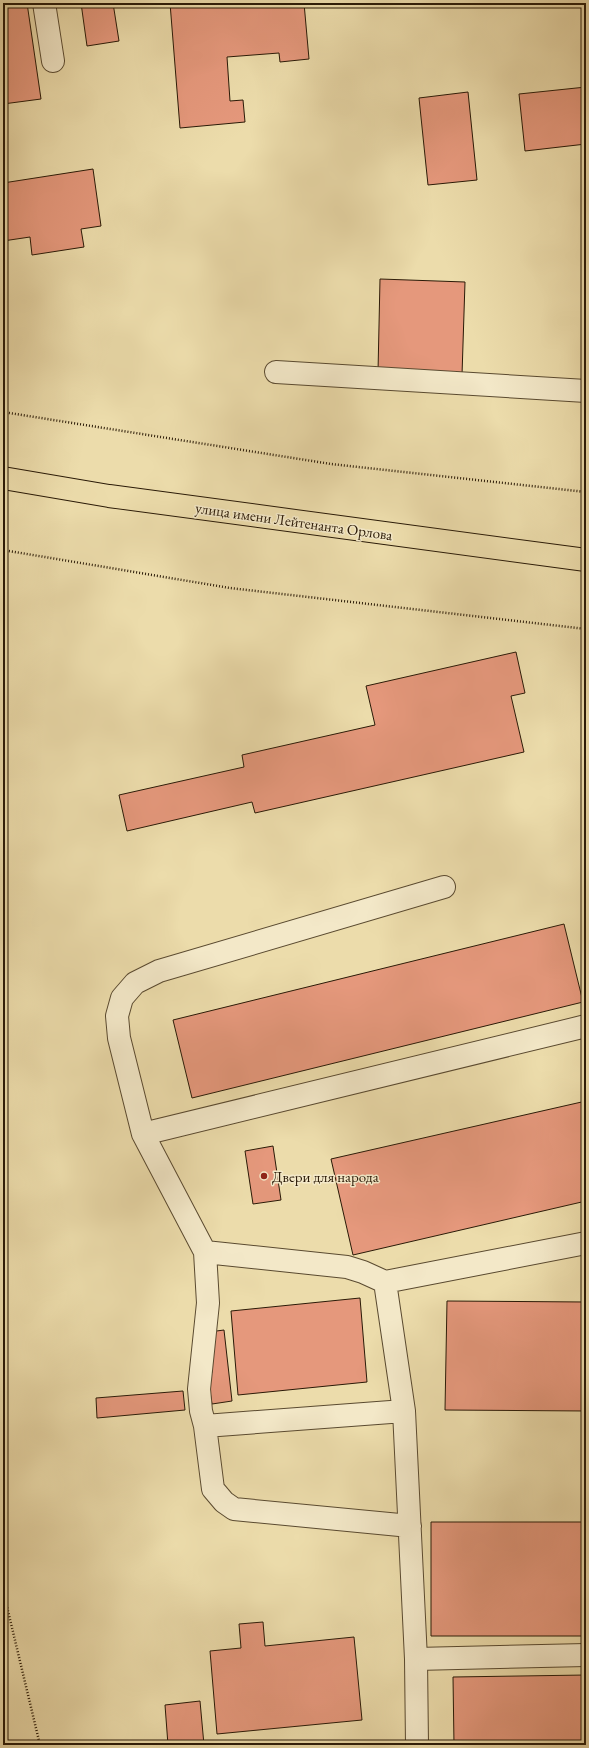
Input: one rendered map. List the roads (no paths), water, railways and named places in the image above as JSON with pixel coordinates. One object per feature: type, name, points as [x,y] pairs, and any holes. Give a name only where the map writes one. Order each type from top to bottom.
[{"type":"main road","name":"улица имени Лейтенанта Орлова","points":[[3,478],[109,496],[586,560]]},
{"type":"lane","points":[[44,3],[53,61]]},
{"type":"lane","points":[[276,372],[586,391]]},
{"type":"lane","points":[[410,1526],[234,1509],[224,1502],[213,1489],[199,1389],[208,1302],[205,1252],[143,1134],[119,1038],[116,1016],[122,998],[135,983],[159,971],[444,887]]},
{"type":"lane","points":[[143,1134],[586,1026]]},
{"type":"lane","points":[[205,1252],[347,1267],[363,1272],[385,1282],[586,1243]]},
{"type":"lane","points":[[385,1282],[404,1411],[416,1659],[417,1745]]},
{"type":"lane","points":[[205,1426],[404,1411]]},
{"type":"lane","points":[[416,1659],[586,1655]]},
{"type":"place","name":"Двери для народа","points":[[264,1176]]}]
